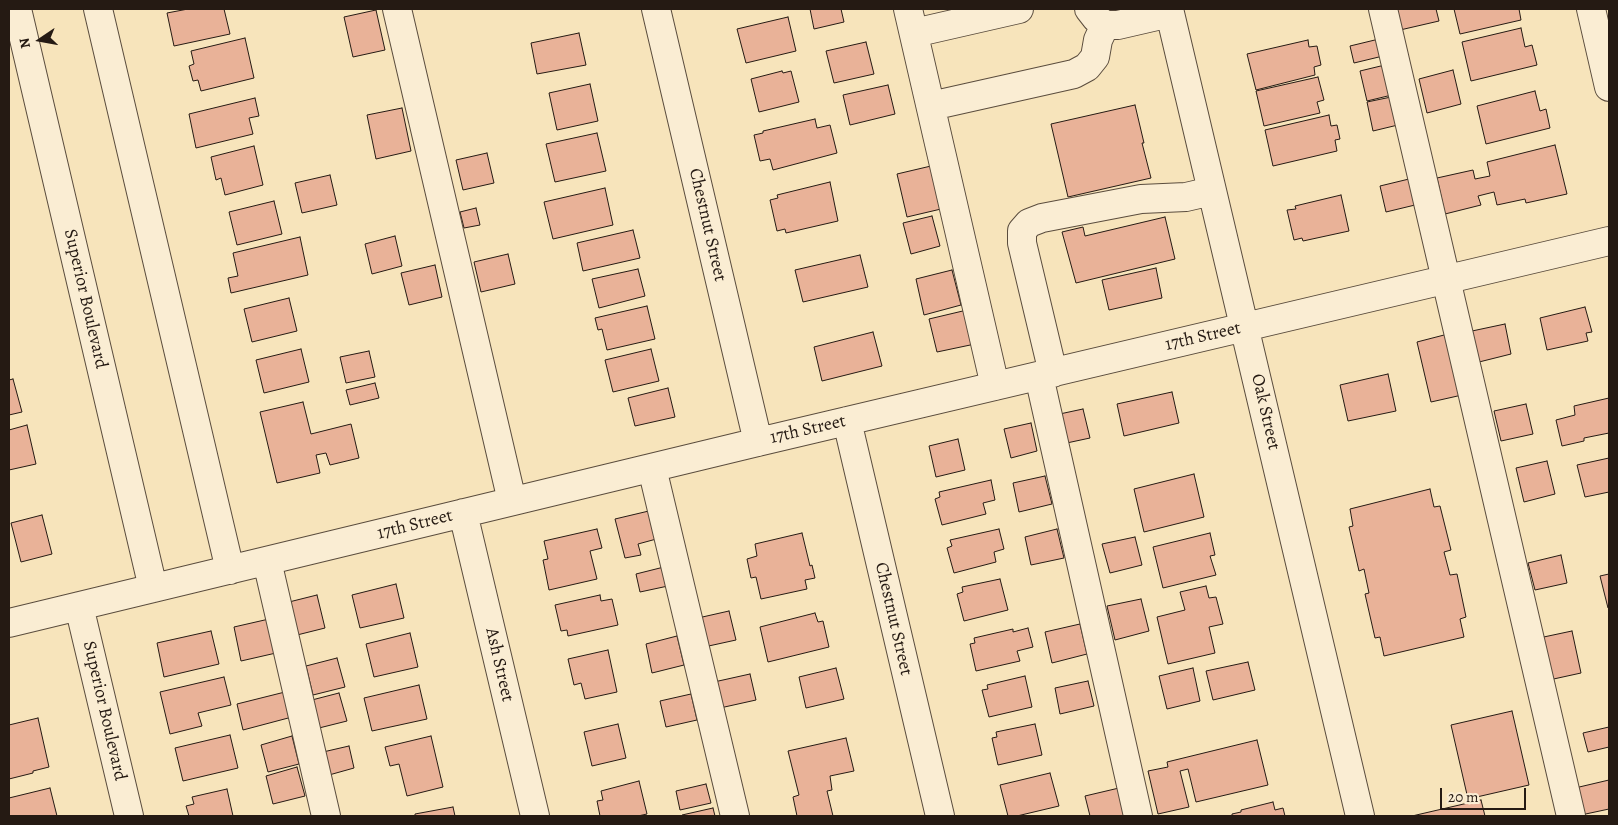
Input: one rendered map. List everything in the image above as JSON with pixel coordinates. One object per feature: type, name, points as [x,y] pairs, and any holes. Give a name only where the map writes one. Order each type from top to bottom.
[{"type":"street","name":"Superior Boulevard","points":[[17,9],[153,588]]},
{"type":"street","points":[[98,9],[230,570]]},
{"type":"street","points":[[397,9],[512,501]]},
{"type":"street","name":"Chestnut Street","points":[[656,9],[758,442]]},
{"type":"street","points":[[995,386],[911,21],[1019,9]]},
{"type":"street","points":[[1383,9],[1570,816]]},
{"type":"street","points":[[1591,9],[1609,87]]},
{"type":"street","points":[[931,106],[1074,74],[1087,67],[1095,57],[1098,40],[1097,17],[1118,25],[1170,11]]},
{"type":"street","name":"Oak Street","points":[[1170,11],[1360,816]]},
{"type":"street","points":[[1138,816],[1046,374],[1022,243],[1022,231],[1029,223],[1042,218],[1141,198],[1186,197],[1212,191]]},
{"type":"street","name":"17th Street","points":[[9,623],[758,442],[1609,242]]},
{"type":"street","name":"Chestnut Street","points":[[847,421],[940,816]]},
{"type":"street","points":[[652,468],[735,816]]},
{"type":"street","name":"Ash Street","points":[[463,513],[535,816]]},
{"type":"street","points":[[267,561],[326,816]]},
{"type":"street","name":"Superior Boulevard","points":[[80,606],[129,816]]},
{"type":"building","points":[[188,9],[224,9],[230,34],[174,46],[167,13]]},
{"type":"building","points":[[810,9],[841,9],[844,22],[814,29]]},
{"type":"building","points":[[1396,9],[1436,9],[1439,21],[1400,30]]},
{"type":"building","points":[[1454,9],[1519,9],[1521,20],[1460,34]]},
{"type":"building","points":[[376,10],[385,50],[353,57],[344,17]]},
{"type":"building","points":[[788,17],[796,51],[746,63],[737,29]]},
{"type":"building","points":[[1521,28],[1525,47],[1532,45],[1537,65],[1471,81],[1462,42]]},
{"type":"building","points":[[579,33],[586,65],[537,74],[531,43]]},
{"type":"building","points":[[245,38],[254,78],[201,91],[198,80],[193,81],[189,66],[194,64],[191,51]]},
{"type":"building","points":[[1379,39],[1383,56],[1354,63],[1350,46]]},
{"type":"building","points":[[1308,40],[1309,47],[1317,46],[1321,65],[1314,67],[1315,75],[1256,90],[1247,54]]},
{"type":"building","points":[[866,42],[874,74],[834,83],[826,51]]},
{"type":"building","points":[[1389,64],[1396,94],[1367,101],[1360,71]]},
{"type":"building","points":[[1453,70],[1461,104],[1427,113],[1419,79]]},
{"type":"building","points":[[782,71],[783,73],[791,71],[799,102],[759,112],[751,79]]},
{"type":"building","points":[[1318,77],[1324,100],[1317,102],[1320,113],[1264,126],[1256,91]]},
{"type":"building","points":[[590,84],[598,121],[557,130],[549,93]]},
{"type":"building","points":[[888,85],[895,114],[850,125],[843,95]]},
{"type":"building","points":[[1535,91],[1540,111],[1546,109],[1550,128],[1486,144],[1477,106]]},
{"type":"building","points":[[1396,96],[1402,124],[1373,131],[1367,102]]},
{"type":"building","points":[[255,98],[259,116],[249,118],[253,134],[196,148],[189,114]]},
{"type":"building","points":[[1135,105],[1151,178],[1068,197],[1051,124]]},
{"type":"building","points":[[402,108],[411,151],[376,159],[367,115]]},
{"type":"building","points":[[1329,115],[1331,126],[1337,125],[1340,139],[1335,140],[1337,151],[1273,166],[1265,130]]},
{"type":"building","points":[[815,119],[817,128],[830,125],[837,153],[773,170],[770,159],[760,161],[754,135],[763,133],[763,131]]},
{"type":"building","points":[[597,133],[606,171],[555,182],[546,144]]},
{"type":"building","points":[[1555,145],[1567,194],[1526,203],[1525,199],[1497,205],[1494,192],[1478,196],[1481,205],[1445,214],[1437,178],[1473,170],[1475,179],[1490,176],[1487,162]]},
{"type":"building","points":[[254,146],[263,185],[225,195],[221,178],[216,180],[211,157]]},
{"type":"building","points":[[487,153],[494,183],[463,190],[456,160]]},
{"type":"building","points":[[931,166],[941,209],[907,217],[897,174]]},
{"type":"building","points":[[330,175],[337,205],[302,213],[295,183]]},
{"type":"building","points":[[1409,179],[1415,205],[1386,212],[1380,186]]},
{"type":"building","points":[[830,182],[838,221],[786,233],[785,229],[777,231],[770,200],[778,198],[777,195]]},
{"type":"building","points":[[605,188],[613,225],[553,239],[544,202]]},
{"type":"building","points":[[1341,195],[1349,231],[1303,241],[1302,238],[1294,240],[1287,210],[1296,209],[1295,206]]},
{"type":"building","points":[[274,201],[282,234],[237,245],[229,212]]},
{"type":"building","points":[[476,208],[480,225],[464,228],[460,212]]},
{"type":"building","points":[[932,216],[940,246],[911,254],[903,223]]},
{"type":"building","points":[[1165,217],[1175,259],[1076,283],[1062,232],[1083,227],[1085,236]]},
{"type":"building","points":[[633,230],[640,258],[583,271],[577,243]]},
{"type":"building","points":[[395,236],[402,266],[372,274],[365,244]]},
{"type":"building","points":[[300,237],[308,275],[231,293],[228,278],[238,276],[233,253]]},
{"type":"building","points":[[508,254],[515,284],[481,292],[474,262]]},
{"type":"building","points":[[860,255],[868,287],[803,302],[795,270]]},
{"type":"building","points":[[435,265],[442,297],[409,305],[401,273]]},
{"type":"building","points":[[1156,268],[1162,298],[1109,310],[1102,280]]},
{"type":"building","points":[[638,269],[645,296],[599,308],[592,279]]},
{"type":"building","points":[[952,270],[961,305],[924,315],[916,279]]},
{"type":"building","points":[[289,298],[297,331],[252,342],[244,309]]},
{"type":"building","points":[[647,306],[655,339],[607,350],[602,329],[598,330],[595,318]]},
{"type":"building","points":[[1585,307],[1592,332],[1586,333],[1588,341],[1547,350],[1540,318]]},
{"type":"building","points":[[967,310],[975,344],[937,352],[929,319]]},
{"type":"building","points":[[1505,324],[1511,354],[1479,362],[1472,331]]},
{"type":"building","points":[[873,332],[882,366],[822,381],[814,347]]},
{"type":"building","points":[[1448,334],[1462,395],[1431,402],[1417,342]]},
{"type":"building","points":[[301,349],[309,382],[264,393],[256,360]]},
{"type":"building","points":[[651,349],[659,381],[613,392],[605,360]]},
{"type":"building","points":[[369,351],[375,377],[346,383],[340,357]]},
{"type":"building","points":[[1388,374],[1396,411],[1348,421],[1340,385]]},
{"type":"building","points":[[13,379],[22,412],[9,415],[9,380]]},
{"type":"building","points":[[375,383],[379,398],[350,405],[346,390]]},
{"type":"building","points":[[668,388],[675,417],[635,426],[628,398]]},
{"type":"building","points":[[1172,392],[1179,423],[1124,436],[1117,404]]},
{"type":"building","points":[[1609,398],[1609,433],[1584,438],[1584,441],[1562,446],[1556,420],[1575,415],[1574,406]]},
{"type":"building","points":[[303,402],[311,434],[351,424],[359,458],[330,465],[326,453],[316,455],[320,473],[277,483],[260,412]]},
{"type":"building","points":[[1526,404],[1533,434],[1501,441],[1494,411]]},
{"type":"building","points":[[1083,409],[1090,438],[1062,444],[1055,415]]},
{"type":"building","points":[[1031,423],[1037,451],[1011,458],[1004,429]]},
{"type":"building","points":[[27,425],[36,464],[9,470],[9,430]]},
{"type":"building","points":[[958,439],[965,470],[936,477],[929,446]]},
{"type":"building","points":[[1609,458],[1609,492],[1585,497],[1577,465]]},
{"type":"building","points":[[1547,461],[1555,494],[1524,502],[1516,468]]},
{"type":"building","points":[[1194,474],[1204,517],[1144,532],[1134,489]]},
{"type":"building","points":[[1045,476],[1052,504],[1019,512],[1013,483]]},
{"type":"building","points":[[991,480],[995,500],[983,503],[986,514],[942,525],[935,499],[940,497],[939,492]]},
{"type":"building","points":[[1430,489],[1434,507],[1440,506],[1451,550],[1444,552],[1450,575],[1457,574],[1466,617],[1460,619],[1464,637],[1384,656],[1380,637],[1375,638],[1365,594],[1369,593],[1364,569],[1359,571],[1349,527],[1353,526],[1350,509]]},
{"type":"building","points":[[653,510],[660,538],[638,544],[641,555],[625,558],[615,519]]},
{"type":"building","points":[[42,515],[52,554],[21,562],[11,523]]},
{"type":"building","points":[[597,529],[602,548],[590,551],[597,579],[549,590],[543,560],[548,559],[544,541]]},
{"type":"building","points":[[999,529],[1004,549],[994,552],[996,562],[954,573],[947,548],[952,546],[950,540]]},
{"type":"building","points":[[1057,529],[1064,558],[1031,565],[1025,537]]},
{"type":"building","points":[[802,533],[815,578],[805,580],[807,589],[761,599],[756,577],[751,578],[747,559],[757,556],[755,544]]},
{"type":"building","points":[[1210,533],[1215,555],[1210,556],[1216,575],[1163,588],[1153,547]]},
{"type":"building","points":[[1135,537],[1142,565],[1110,573],[1102,544]]},
{"type":"building","points":[[1561,555],[1567,583],[1535,590],[1528,563]]},
{"type":"building","points":[[664,567],[668,586],[640,592],[636,574]]},
{"type":"building","points":[[1609,574],[1609,608],[1608,608],[1600,576]]},
{"type":"building","points":[[1000,579],[1008,610],[964,621],[957,594],[963,592],[962,587]]},
{"type":"building","points":[[396,584],[404,618],[360,628],[352,595]]},
{"type":"building","points":[[1206,586],[1209,598],[1216,597],[1223,624],[1209,627],[1215,653],[1168,664],[1157,617],[1185,610],[1180,592]]},
{"type":"building","points":[[317,595],[325,628],[293,636],[285,603]]},
{"type":"building","points":[[600,595],[601,601],[612,599],[618,625],[568,636],[567,630],[561,631],[555,605]]},
{"type":"building","points":[[1141,599],[1149,631],[1115,640],[1107,606]]},
{"type":"building","points":[[729,611],[736,640],[704,647],[698,618]]},
{"type":"building","points":[[815,613],[818,622],[823,621],[829,647],[768,662],[760,627]]},
{"type":"building","points":[[269,619],[276,653],[241,661],[234,627]]},
{"type":"building","points":[[1080,624],[1087,654],[1052,663],[1045,632]]},
{"type":"building","points":[[1028,628],[1033,647],[1017,651],[1020,661],[976,671],[970,644],[975,643],[974,638],[1013,629],[1013,632]]},
{"type":"building","points":[[211,631],[219,664],[164,677],[157,643]]},
{"type":"building","points":[[1572,631],[1581,673],[1549,680],[1539,638]]},
{"type":"building","points":[[410,633],[418,667],[374,677],[366,644]]},
{"type":"building","points":[[677,636],[684,665],[652,673],[646,644]]},
{"type":"building","points":[[608,650],[617,692],[585,699],[581,683],[574,685],[568,659]]},
{"type":"building","points":[[337,658],[345,687],[313,695],[306,666]]},
{"type":"building","points":[[1248,662],[1255,690],[1213,700],[1206,671]]},
{"type":"building","points":[[836,668],[844,699],[806,708],[799,677]]},
{"type":"building","points":[[1193,668],[1200,701],[1167,709],[1159,676]]},
{"type":"building","points":[[750,674],[756,700],[720,708],[714,682]]},
{"type":"building","points":[[1025,676],[1032,707],[989,717],[982,690],[988,689],[987,685]]},
{"type":"building","points":[[224,677],[231,705],[198,713],[202,726],[170,734],[160,692]]},
{"type":"building","points":[[1088,681],[1094,706],[1060,714],[1055,688]]},
{"type":"building","points":[[419,685],[427,719],[372,731],[364,698]]},
{"type":"building","points":[[285,692],[292,717],[243,730],[237,704]]},
{"type":"building","points":[[339,693],[347,721],[315,729],[308,701]]},
{"type":"building","points":[[691,694],[697,720],[666,727],[660,701]]},
{"type":"building","points":[[1512,711],[1529,785],[1468,799],[1451,725]]},
{"type":"building","points":[[38,718],[49,767],[9,779],[9,725]]},
{"type":"building","points":[[618,724],[626,758],[592,766],[584,732]]},
{"type":"building","points":[[1035,724],[1042,755],[998,765],[992,738],[997,737],[996,732]]},
{"type":"building","points":[[1609,727],[1609,747],[1588,752],[1583,733]]},
{"type":"building","points":[[230,735],[238,768],[183,781],[175,748]]},
{"type":"building","points":[[292,736],[299,764],[268,772],[261,745]]},
{"type":"building","points":[[431,736],[443,787],[407,796],[399,764],[390,766],[385,747]]},
{"type":"building","points":[[846,738],[854,771],[830,776],[832,790],[827,791],[833,816],[797,816],[793,797],[799,795],[788,751]]},
{"type":"building","points":[[1257,740],[1268,785],[1196,802],[1188,769],[1180,771],[1189,807],[1158,814],[1148,771],[1168,767],[1167,762]]},
{"type":"building","points":[[349,746],[354,768],[329,775],[323,752]]},
{"type":"building","points":[[297,767],[305,796],[273,804],[266,776]]},
{"type":"building","points":[[1050,773],[1059,806],[1017,816],[1008,816],[1000,785]]},
{"type":"building","points":[[1609,780],[1609,809],[1581,815],[1575,788]]},
{"type":"building","points":[[639,781],[647,814],[638,816],[600,816],[597,801],[603,800],[601,791]]},
{"type":"building","points":[[706,784],[711,803],[680,810],[676,791]]},
{"type":"building","points":[[50,788],[57,816],[9,816],[9,798]]},
{"type":"building","points":[[1119,788],[1126,816],[1090,816],[1085,796]]},
{"type":"building","points":[[227,789],[233,816],[189,816],[186,806],[194,804],[192,797]]},
{"type":"building","points":[[1481,800],[1485,816],[1412,816]]},
{"type":"building","points":[[1273,802],[1275,810],[1283,808],[1285,816],[1232,816],[1232,814],[1241,812],[1241,810]]},
{"type":"building","points":[[453,807],[455,816],[415,816],[415,814]]},
{"type":"building","points":[[713,808],[715,816],[682,816],[682,815]]}]
